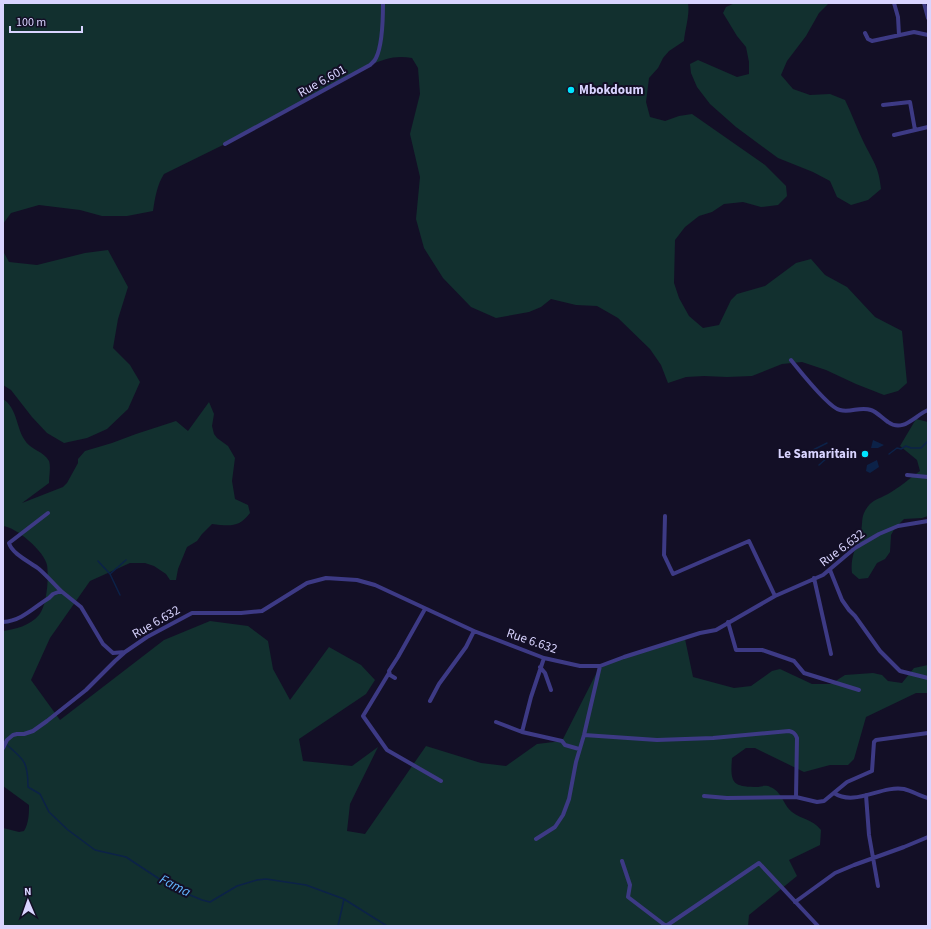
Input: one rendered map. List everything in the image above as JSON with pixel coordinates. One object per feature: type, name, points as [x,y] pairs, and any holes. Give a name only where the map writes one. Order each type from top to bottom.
[{"type":"street","name":"Rue 6.601","points":[[225,144],[370,65],[376,59],[378,52],[383,21],[383,3]]},
{"type":"street","points":[[894,3],[898,18],[899,35]]},
{"type":"street","points":[[924,3],[928,18]]},
{"type":"street","points":[[865,33],[868,39],[872,41],[914,32],[928,35]]},
{"type":"street","points":[[883,105],[910,102],[915,130]]},
{"type":"street","points":[[894,135],[928,127]]},
{"type":"street","points":[[791,360],[830,404],[838,410],[847,412],[863,408],[872,410],[894,426],[901,426],[928,410]]},
{"type":"street","points":[[907,475],[928,477]]},
{"type":"street","points":[[3,622],[12,621],[21,617],[49,598],[52,594],[61,591],[39,569],[10,547],[9,543],[48,513]]},
{"type":"street","points":[[665,516],[664,555],[673,574],[749,541],[776,596]]},
{"type":"street","name":"Rue 6.632","points":[[3,748],[7,740],[13,735],[33,731],[47,721],[86,690],[115,660],[146,637],[192,613],[262,610],[307,583],[326,578],[357,580],[369,583],[474,631],[544,658],[580,666],[600,666],[624,657],[716,630],[776,596],[814,578],[824,575],[856,548],[879,534],[898,526],[928,521]]},
{"type":"street","points":[[830,570],[842,600],[880,651],[900,671],[928,678]]},
{"type":"street","points":[[814,578],[832,654]]},
{"type":"street","name":"Rue 6.632","points":[[61,591],[81,607],[108,650],[113,653],[125,652]]},
{"type":"street","points":[[424,609],[389,673],[363,716],[387,750],[441,781]]},
{"type":"street","points":[[728,622],[736,650],[762,650],[794,661],[804,673],[859,690]]},
{"type":"street","points":[[430,702],[439,684],[463,652],[474,631]]},
{"type":"street","points":[[522,732],[531,697],[544,658]]},
{"type":"street","points":[[536,839],[555,827],[563,815],[569,799],[579,749],[584,735],[600,666]]},
{"type":"street","points":[[540,667],[545,673],[551,690]]},
{"type":"street","points":[[389,673],[395,678]]},
{"type":"street","points":[[496,722],[522,732],[562,741],[565,745],[579,749]]},
{"type":"street","points":[[584,735],[657,740],[713,738],[789,731],[795,733],[796,738],[796,797]]},
{"type":"street","points":[[704,796],[727,798],[796,797],[817,802],[824,801],[847,782],[872,771],[874,742],[876,740],[928,733]]},
{"type":"street","points":[[834,793],[844,798],[851,798],[891,789],[904,789],[928,798]]},
{"type":"street","points":[[866,795],[869,835],[878,886]]},
{"type":"street","points":[[795,902],[835,873],[854,864],[904,848],[928,837]]},
{"type":"street","points":[[622,861],[630,884],[628,897],[666,926],[760,863],[818,926]]},
{"type":"green space","points":[[3,3],[688,3],[688,17],[684,41],[669,51],[663,58],[658,68],[649,78],[646,102],[650,117],[665,121],[679,116],[692,114],[765,165],[786,186],[787,196],[778,205],[761,207],[743,202],[724,204],[712,212],[699,216],[685,227],[675,240],[674,283],[679,298],[689,316],[703,328],[719,325],[731,300],[737,294],[765,286],[796,263],[811,259],[825,275],[847,287],[875,317],[902,331],[907,383],[898,391],[884,395],[826,370],[802,362],[782,364],[752,376],[686,377],[668,383],[661,365],[650,349],[618,318],[597,306],[576,305],[551,299],[541,307],[529,312],[496,318],[471,307],[443,278],[424,248],[416,219],[420,177],[410,134],[420,94],[418,68],[412,58],[390,58],[370,65],[225,144],[164,174],[158,187],[153,211],[127,216],[102,216],[80,210],[39,205],[11,213],[3,224]]},
{"type":"green space","points":[[735,3],[829,3],[819,13],[806,36],[787,61],[781,75],[793,89],[810,95],[830,94],[845,100],[879,175],[881,189],[868,200],[851,205],[837,197],[830,181],[813,172],[778,158],[736,127],[710,104],[697,87],[691,73],[690,64],[698,60],[737,77],[749,74],[749,62],[746,47],[737,36],[723,13],[726,7]]},
{"type":"green space","points":[[108,250],[128,287],[118,319],[113,348],[130,365],[140,382],[128,409],[107,429],[87,438],[64,443],[47,433],[32,417],[11,390],[3,385],[3,251],[9,262],[37,265],[85,253]]},
{"type":"green space","points":[[3,399],[8,403],[14,412],[24,439],[30,446],[44,455],[50,463],[49,483],[22,503],[63,487],[67,483],[78,463],[78,459],[85,451],[176,421],[188,431],[209,402],[214,414],[212,426],[214,434],[228,446],[235,458],[232,481],[235,499],[248,505],[250,513],[238,524],[212,524],[197,541],[187,547],[178,569],[176,580],[170,580],[166,574],[154,566],[145,563],[130,563],[90,581],[50,638],[31,680],[60,720],[164,640],[210,621],[248,626],[268,641],[273,669],[290,700],[329,647],[361,665],[375,680],[366,694],[299,739],[303,761],[352,766],[378,747],[350,804],[347,831],[365,834],[426,746],[481,763],[506,766],[537,744],[562,741],[600,666],[685,639],[693,677],[734,688],[751,686],[772,671],[780,669],[812,684],[831,684],[845,675],[873,673],[882,675],[888,681],[902,683],[914,668],[928,665],[928,693],[916,693],[866,717],[854,759],[848,765],[830,765],[804,772],[755,748],[746,748],[732,758],[732,778],[734,782],[749,787],[769,786],[780,795],[786,806],[792,812],[814,823],[821,830],[820,845],[789,860],[797,876],[749,915],[748,926],[3,926],[3,828],[19,832],[24,831],[28,821],[29,805],[3,786],[3,631],[27,624],[39,615],[42,611],[46,598],[48,577],[45,560],[36,547],[22,535],[9,527],[3,526]]},
{"type":"green space","points":[[916,419],[928,422],[928,516],[922,518],[904,519],[895,528],[891,535],[890,552],[885,559],[877,563],[868,578],[859,579],[852,573],[852,563],[861,532],[863,515],[866,509],[874,501],[892,492],[920,471],[917,460],[900,446]]},
{"type":"water","points":[[873,440],[884,445],[878,448],[871,448]]},
{"type":"water","points":[[877,460],[879,467],[870,473],[866,471],[867,465]]},
{"type":"waterway","points":[[889,454],[897,448],[901,449],[906,446],[911,448],[921,448],[928,441]]},
{"type":"waterway","points":[[811,451],[827,443]]},
{"type":"waterway","points":[[819,465],[836,450]]},
{"type":"waterway","points":[[110,574],[126,560]]},
{"type":"waterway","points":[[98,561],[110,574],[120,595]]},
{"type":"waterway","name":"Fama","points":[[7,745],[22,759],[26,767],[28,787],[40,794],[49,812],[68,830],[95,850],[126,857],[173,888],[210,902],[237,886],[257,880],[266,879],[306,885],[344,899],[387,926]]},
{"type":"waterway","points":[[338,926],[344,899]]},
{"type":"place","name":"Mbokdoum","points":[[571,90]]},
{"type":"place","name":"Le Samaritain","points":[[865,454]]}]
